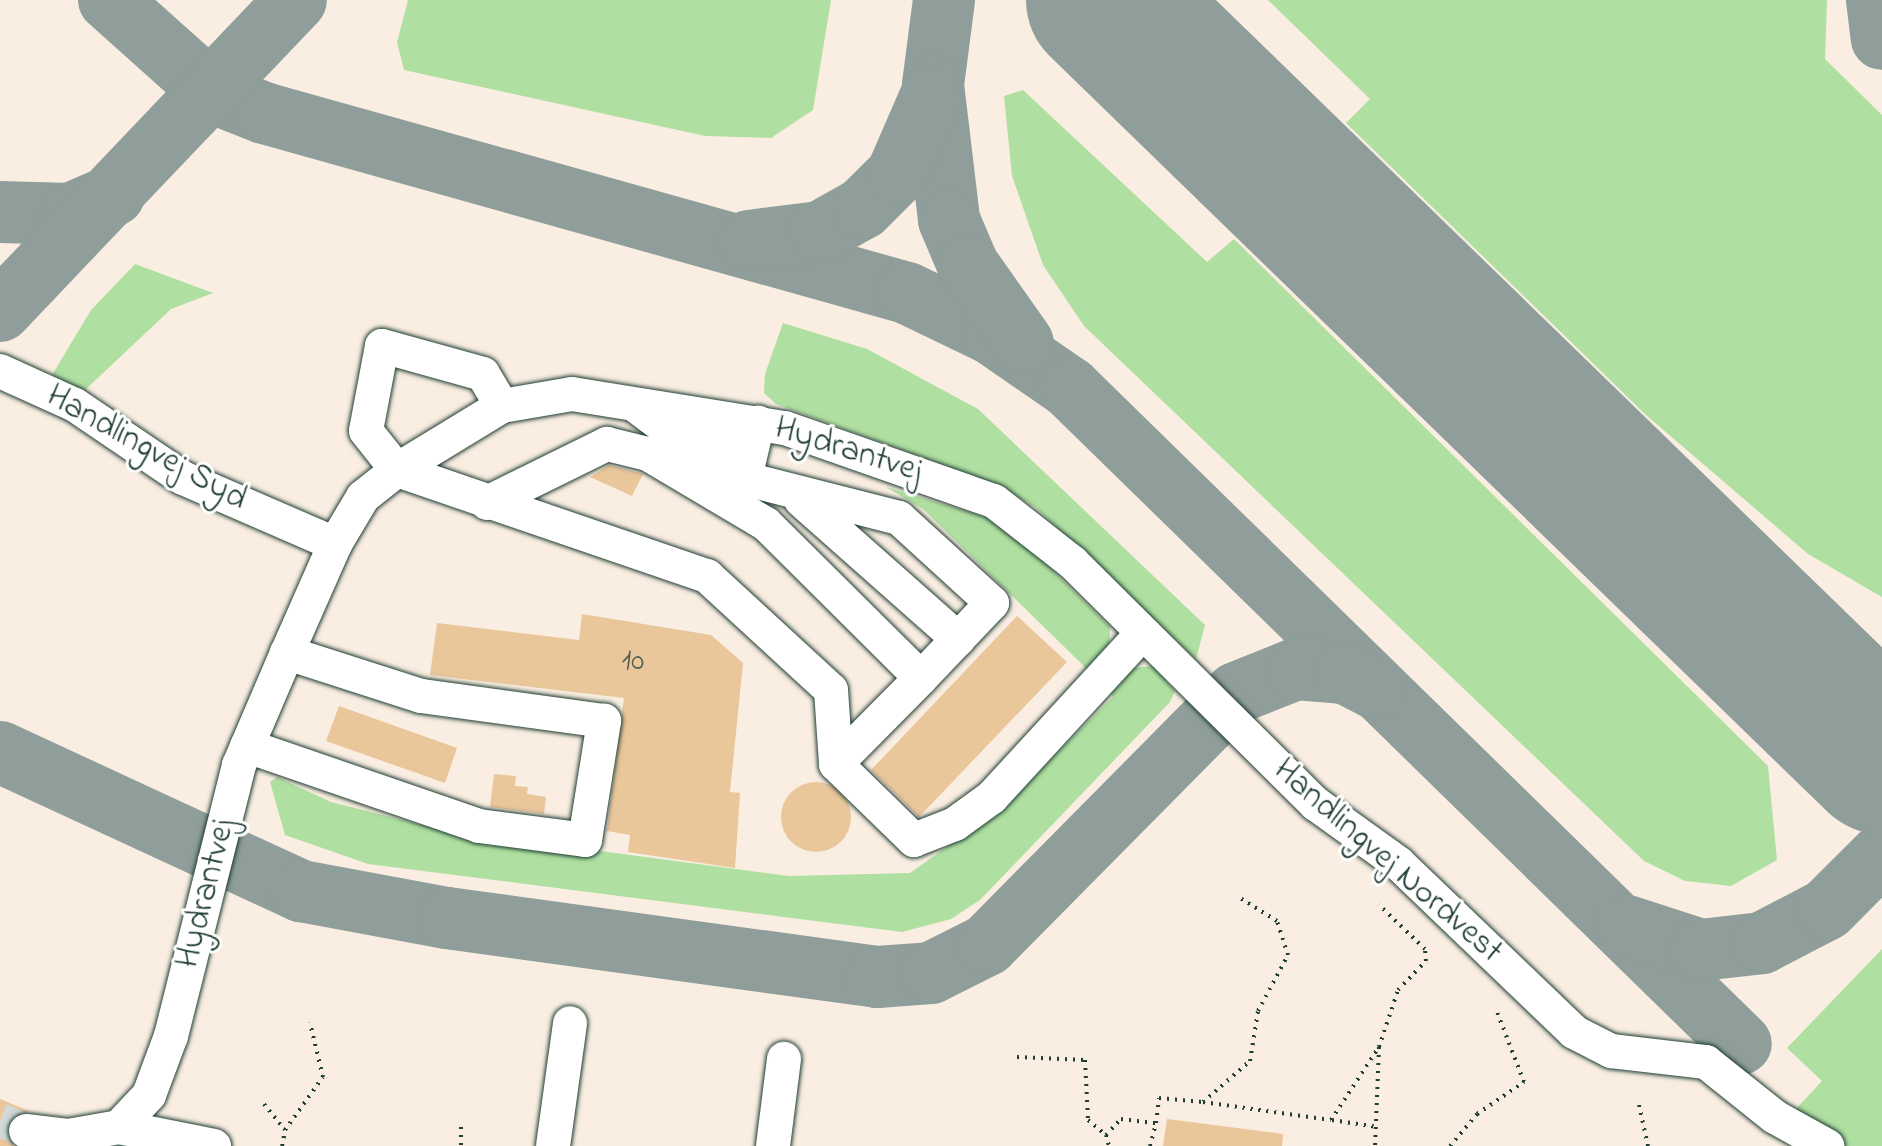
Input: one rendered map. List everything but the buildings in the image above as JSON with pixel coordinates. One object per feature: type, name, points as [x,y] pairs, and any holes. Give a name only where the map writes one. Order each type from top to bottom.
[{"type":"lane","points":[[502,406],[483,374],[382,346],[366,431],[397,470],[707,576],[831,690],[836,764],[914,840],[955,824],[992,797],[1142,634]]},
{"type":"lane","name":"Handlingvej Syd","points":[[0,371],[75,405],[183,478],[335,544]]},
{"type":"lane","name":"Hydrantvej","points":[[397,470],[502,406],[542,394],[758,423],[994,501],[1038,531],[1142,634]]},
{"type":"lane","points":[[633,404],[676,436],[723,446],[731,475]]},
{"type":"lane","points":[[731,475],[758,423]]},
{"type":"lane","points":[[487,503],[607,444],[899,518],[992,603],[836,764]]},
{"type":"lane","points":[[648,454],[766,524],[921,678]]},
{"type":"lane","points":[[335,544],[363,497],[397,470]]},
{"type":"lane","points":[[785,488],[848,534],[958,639]]},
{"type":"lane","name":"Hydrantvej","points":[[119,1127],[149,1095],[171,1036],[247,746],[335,544]]},
{"type":"lane","name":"Handlingvej Nordvest","points":[[1142,634],[1316,804],[1398,863],[1574,1032],[1611,1051],[1706,1062],[1803,1139]]},
{"type":"lane","points":[[247,746],[479,826],[585,840],[604,721],[421,696],[287,653]]},
{"type":"lane","points":[[553,1146],[570,1023]]},
{"type":"lane","points":[[773,1146],[784,1059]]},
{"type":"lane","points":[[35,1132],[96,1135],[119,1127],[214,1146]]},
{"type":"path","points":[[1203,1102],[1250,1061],[1258,1011],[1288,955],[1277,921],[1237,896]]},
{"type":"path","points":[[1331,1120],[1379,1047],[1398,990],[1426,961],[1425,949],[1379,905]]},
{"type":"path","points":[[1450,1146],[1477,1114],[1524,1082],[1497,1012]]},
{"type":"path","points":[[282,1146],[285,1130],[323,1077],[310,1023]]},
{"type":"path","points":[[1375,1146],[1379,1047]]},
{"type":"path","points":[[1017,1057],[1085,1060],[1088,1120],[1106,1135],[1109,1146]]},
{"type":"path","points":[[1150,1146],[1159,1098],[1377,1127]]},
{"type":"path","points":[[264,1104],[285,1130]]},
{"type":"path","points":[[1639,1105],[1648,1146]]},
{"type":"path","points":[[1106,1135],[1121,1119],[1156,1123]]},
{"type":"path","points":[[461,1127],[461,1146]]},
{"type":"shaded area","points":[[0,0],[1882,0],[1882,1146],[0,1146]]},
{"type":"green space","points":[[408,0],[831,0],[813,110],[771,138],[705,136],[404,70],[397,42]]},
{"type":"green space","points":[[1268,0],[1827,0],[1825,59],[1882,115],[1882,597],[1808,554],[1646,415],[1346,123],[1370,99]]},
{"type":"green space","points":[[1023,90],[1207,262],[1234,239],[1768,766],[1777,860],[1731,886],[1685,881],[1644,861],[1084,326],[1043,265],[1012,176],[1004,96]]},
{"type":"green space","points":[[135,264],[213,293],[171,309],[84,391],[52,375],[91,310]]},
{"type":"green space","points":[[783,323],[867,349],[978,409],[1205,625],[1196,659],[1035,507],[999,485],[776,404],[764,393],[765,374]]},
{"type":"green space","points":[[886,487],[989,518],[1019,537],[1110,627],[1109,650],[1090,672],[923,509]]},
{"type":"green space","points":[[1153,666],[1175,691],[1170,702],[980,900],[951,919],[902,932],[368,864],[285,835],[270,782],[277,777],[331,802],[442,830],[789,876],[910,873],[1002,808],[1113,697],[1108,689],[1133,668]]},
{"type":"green space","points":[[1882,949],[1882,1146],[1844,1146],[1796,1109],[1822,1081],[1787,1048]]},
{"type":"taxiway","points":[[109,0],[213,93],[264,113],[907,293],[992,334],[1070,388],[1741,1044]]},
{"type":"taxiway","points":[[0,311],[296,0]]},
{"type":"taxiway","points":[[944,0],[933,85],[949,220],[968,265],[1023,343]]},
{"type":"taxiway","points":[[1877,0],[1882,39]]},
{"type":"taxiway","points":[[749,241],[820,232],[863,208],[897,174],[930,98]]},
{"type":"taxiway","points":[[0,212],[70,214],[114,195]]},
{"type":"taxiway","points":[[0,752],[301,891],[447,918],[877,977],[931,973],[987,945],[1236,693],[1296,669],[1345,673],[1376,689]]},
{"type":"taxiway","points":[[1844,719],[1882,769]]},
{"type":"taxiway","points":[[1627,926],[1701,950],[1762,943],[1827,909],[1882,854]]},
{"type":"runway","points":[[1104,0],[1882,756]]},
{"type":"tunnel","points":[[0,1120],[26,1131]]}]
